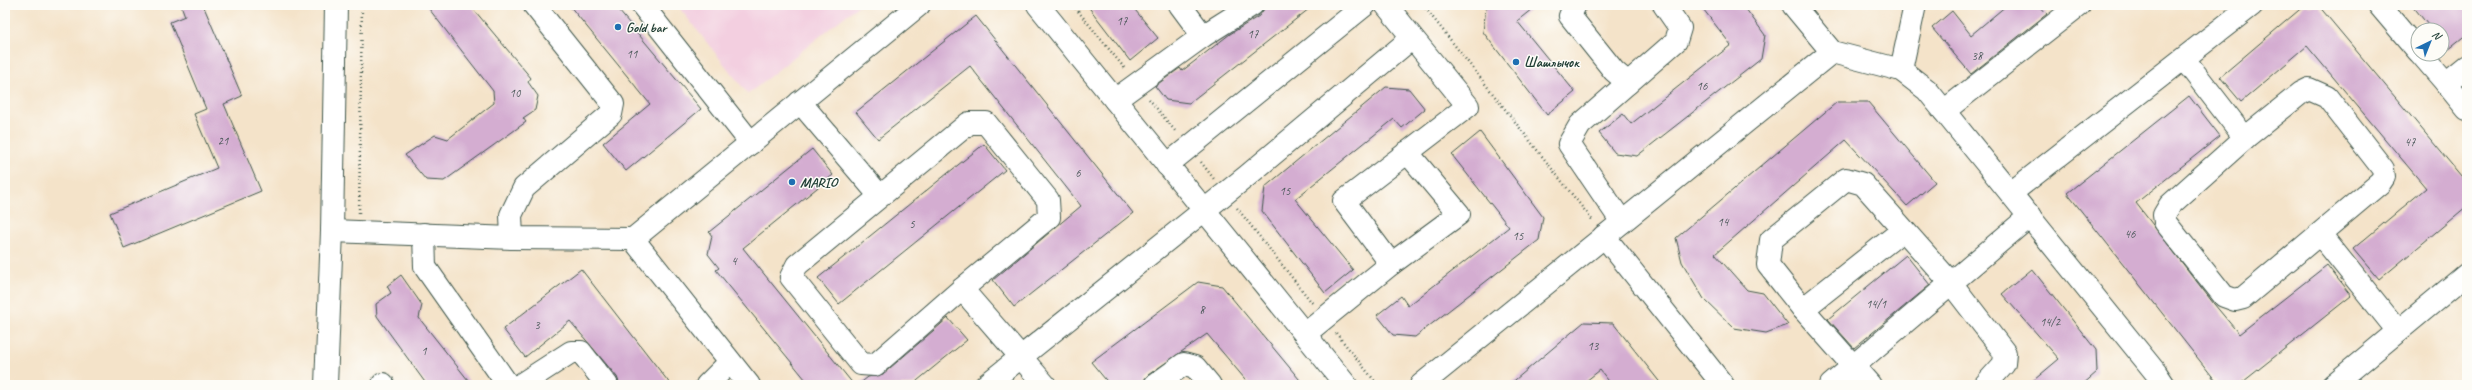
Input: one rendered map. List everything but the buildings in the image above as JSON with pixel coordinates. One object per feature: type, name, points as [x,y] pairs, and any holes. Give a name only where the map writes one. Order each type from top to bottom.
[{"type":"street","points":[[326,385],[332,231],[336,5]]},
{"type":"street","points":[[512,238],[511,215],[524,188],[612,114],[613,104],[534,5]]},
{"type":"street","points":[[642,5],[751,143]]},
{"type":"street","points":[[332,231],[512,238],[633,239],[919,5]]},
{"type":"street","points":[[1038,5],[1346,385]]},
{"type":"street","points":[[1180,5],[1203,36]]},
{"type":"street","points":[[1115,100],[1203,36],[1252,5]]},
{"type":"street","points":[[1167,164],[1364,5]]},
{"type":"street","points":[[1386,5],[1468,106],[1344,201],[1391,264]]},
{"type":"street","points":[[1575,5],[1570,16],[1614,71],[1628,83]]},
{"type":"street","points":[[1622,222],[1569,144],[1580,125],[1676,40],[1680,28],[1664,5]]},
{"type":"street","points":[[1794,5],[1832,52],[1901,70],[1927,90],[2030,216],[2164,385]]},
{"type":"street","points":[[1901,70],[1915,5]]},
{"type":"street","points":[[1944,111],[2079,5]]},
{"type":"street","points":[[2011,193],[2252,5]]},
{"type":"street","points":[[2379,5],[2410,42]]},
{"type":"street","points":[[986,385],[1204,211],[1412,38]]},
{"type":"street","points":[[1420,385],[1832,52]]},
{"type":"street","points":[[2184,58],[2245,138]]},
{"type":"street","points":[[2428,62],[2467,109]]},
{"type":"street","points":[[2446,83],[2467,66]]},
{"type":"street","points":[[2309,89],[2327,97],[2383,169],[2384,177],[2380,183],[2243,298],[2234,300],[2224,296],[2164,222],[2164,215],[2170,205],[2245,138],[2301,93],[2309,89]]},
{"type":"street","points":[[800,102],[879,195]]},
{"type":"street","points":[[969,123],[986,123],[1048,200],[1049,218],[962,289],[874,365],[861,364],[790,277],[797,265],[879,195],[969,123]]},
{"type":"street","points":[[1305,334],[1391,264],[1459,214],[1407,152]]},
{"type":"street","points":[[1870,385],[1803,309],[1768,265],[1771,240],[1846,179],[1864,184],[1903,230],[1952,283],[2004,353],[2004,364],[1985,385]]},
{"type":"street","points":[[1831,385],[2030,216]]},
{"type":"street","points":[[1803,309],[1903,230]]},
{"type":"street","points":[[424,234],[424,267],[508,385]]},
{"type":"street","points":[[2320,234],[2398,331]]},
{"type":"street","points":[[1604,236],[1723,385]]},
{"type":"street","points":[[633,239],[749,385]]},
{"type":"street","points":[[2333,385],[2467,274]]},
{"type":"street","points":[[962,289],[1020,358],[1045,385]]},
{"type":"street","points":[[520,385],[571,352],[581,352],[607,385]]},
{"type":"street","points":[[707,385],[730,362]]},
{"type":"street","points":[[1155,385],[1184,364],[1195,366],[1210,385]]},
{"type":"path","points":[[359,232],[362,5]]},
{"type":"path","points":[[1423,5],[1604,236]]},
{"type":"shaded area","points":[[677,5],[859,5],[748,94]]},
{"type":"place","name":"Gold bar","points":[[618,27]]},
{"type":"place","name":"Шашлычок","points":[[1516,62]]},
{"type":"place","name":"MARIO","points":[[792,182]]}]
